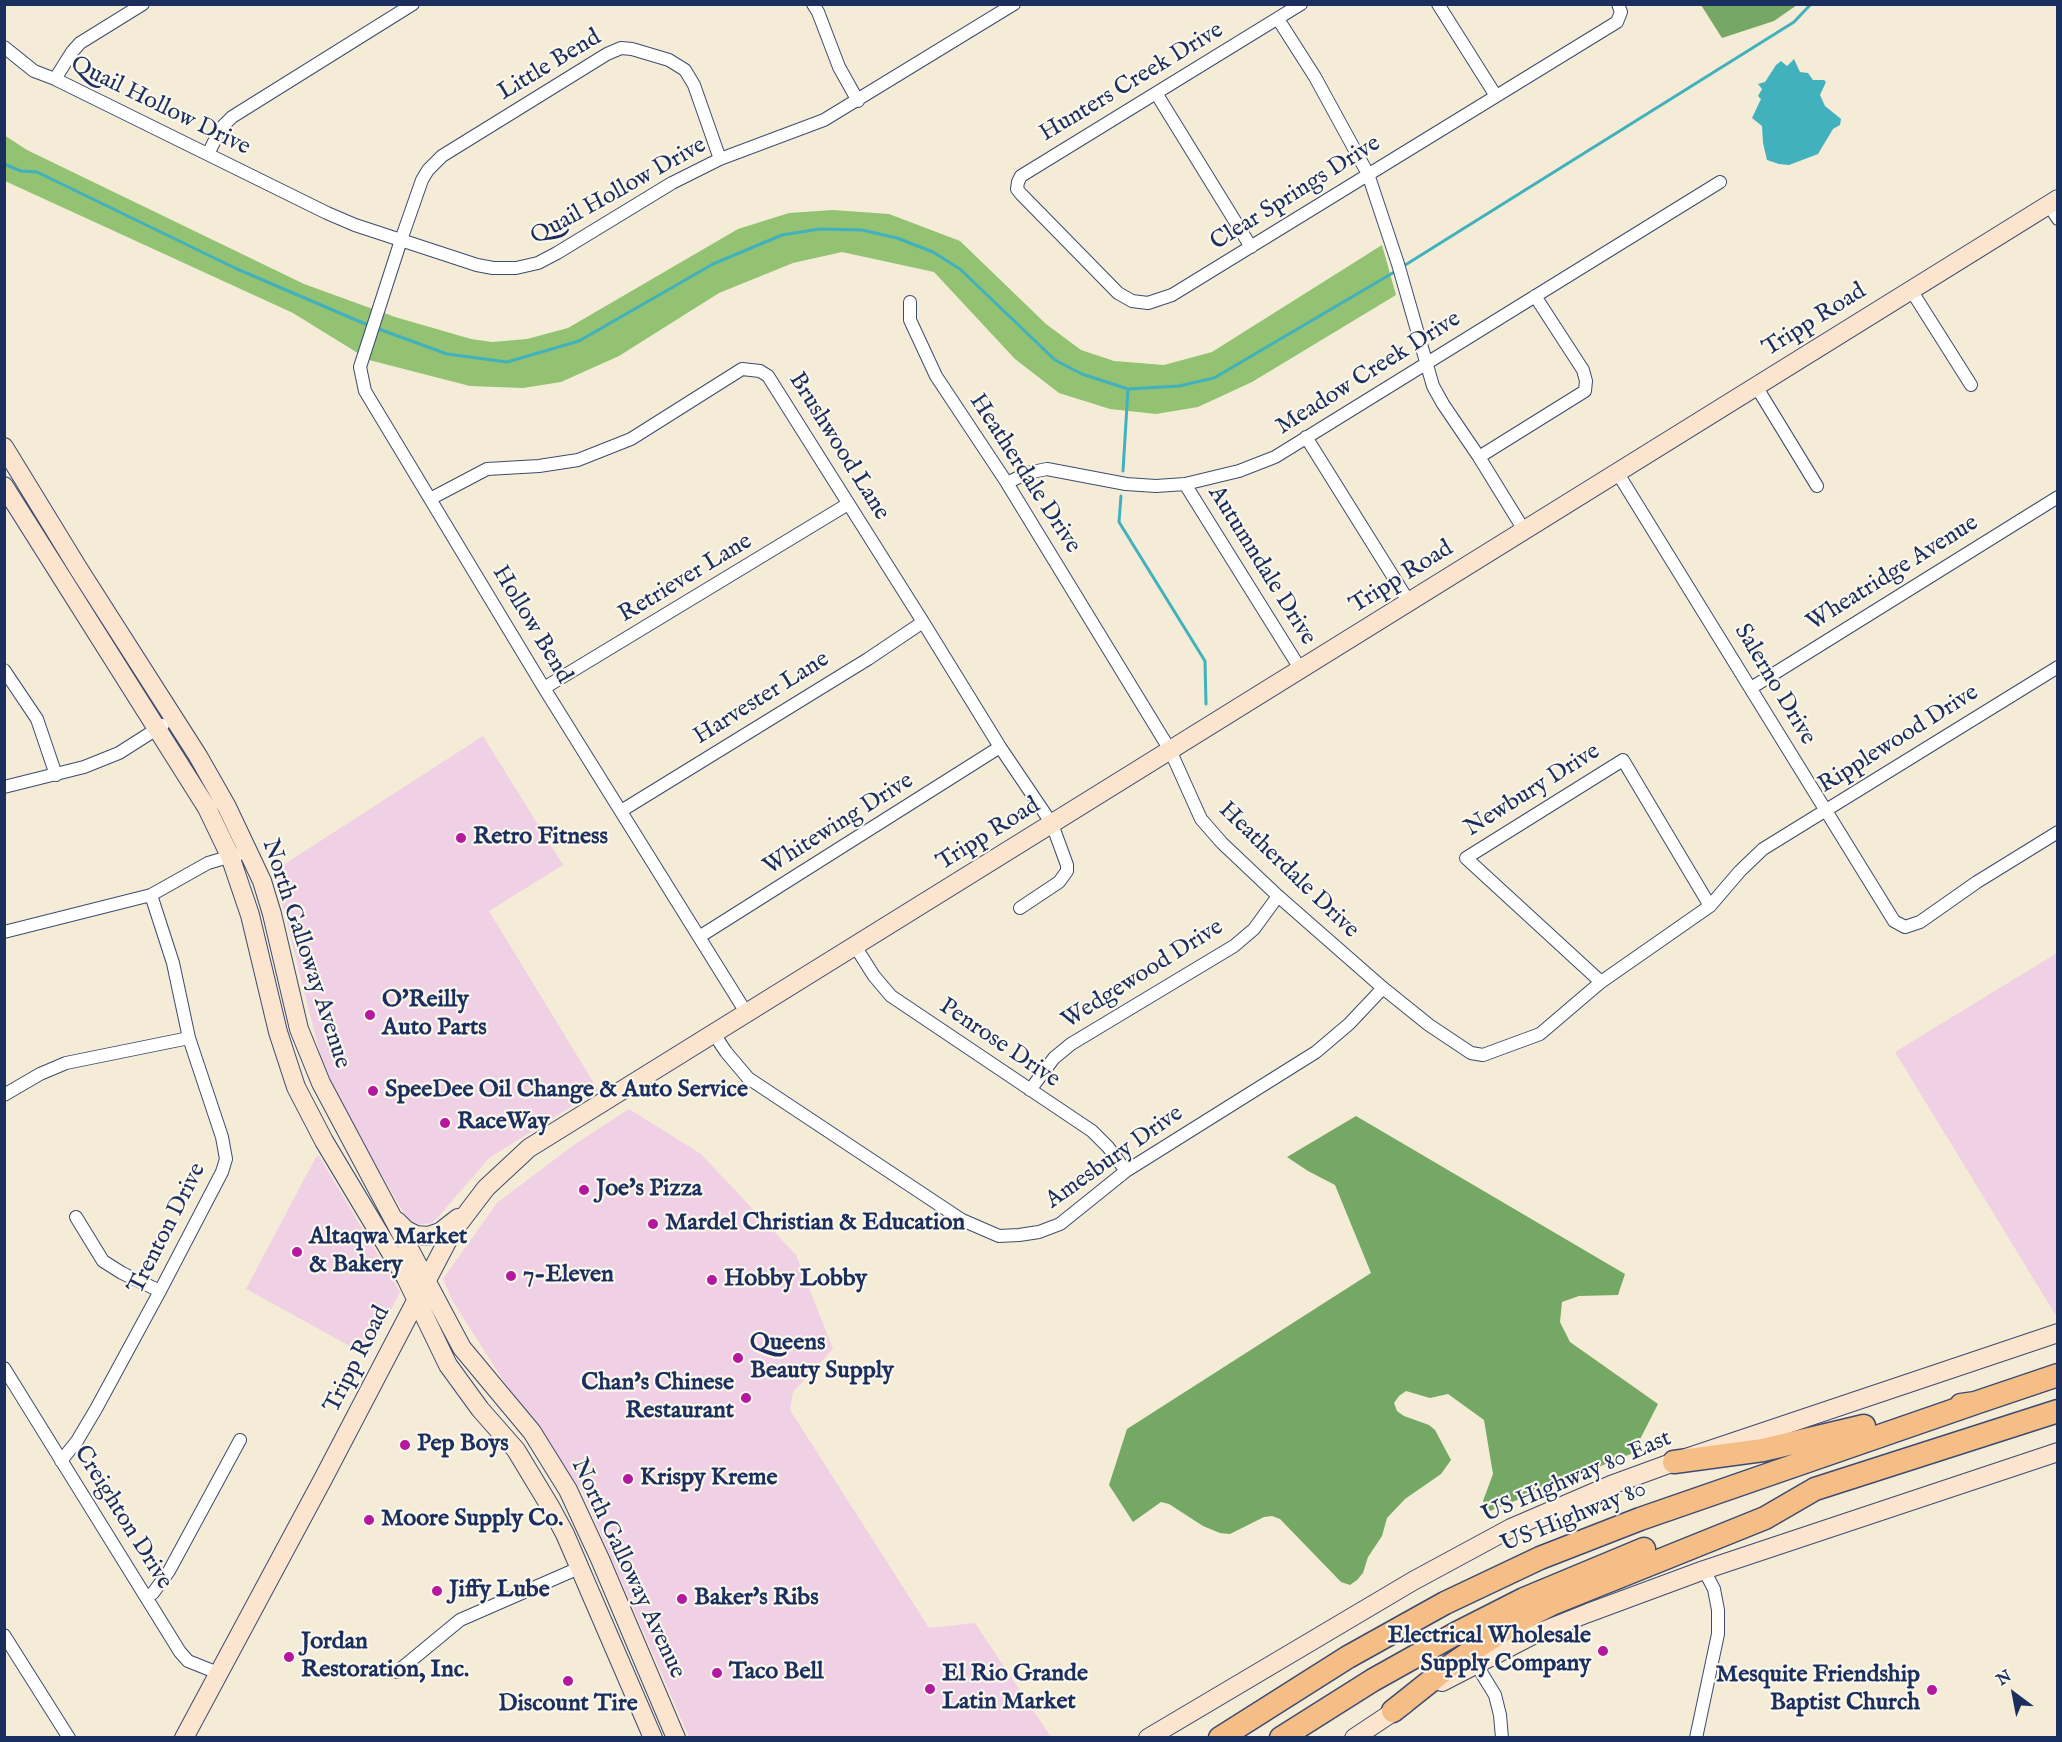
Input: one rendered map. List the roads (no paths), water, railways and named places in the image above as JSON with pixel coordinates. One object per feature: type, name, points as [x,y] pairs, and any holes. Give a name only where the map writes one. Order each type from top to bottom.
[{"type":"highway","points":[[1674,1462],[1763,1450],[1832,1435],[1910,1413],[1975,1403],[2058,1375]]},
{"type":"highway","name":"US Highway 80","points":[[1220,1737],[1358,1652],[1445,1603],[1540,1558],[1640,1519],[1975,1403]]},
{"type":"highway","points":[[1281,1737],[1373,1680],[1457,1633],[1524,1599],[1631,1554],[1815,1489],[2058,1411]]},
{"type":"highway","points":[[1394,1711],[1447,1668],[1530,1615],[1651,1562],[1765,1518],[1815,1489]]},
{"type":"main road","name":"Tripp Road","points":[[184,1737],[323,1479],[451,1234],[486,1188],[529,1148],[1911,290],[2055,207]]},
{"type":"main road","name":"North Galloway Avenue","points":[[6,452],[174,718],[227,807],[262,881],[299,1029],[321,1083],[462,1348],[532,1432],[573,1498],[676,1737]]},
{"type":"main road","name":"North Galloway Avenue","points":[[4,486],[207,808],[230,856],[250,915],[269,996],[296,1087],[324,1141],[384,1239],[417,1299],[448,1365],[480,1408],[516,1450],[565,1534],[653,1737]]},
{"type":"main road","points":[[269,996],[290,992]]},
{"type":"main road","points":[[391,1216],[406,1230],[416,1235],[428,1236],[440,1232],[469,1210]]},
{"type":"main road","name":"US Highway 80 East","points":[[1148,1737],[1413,1581],[1511,1528],[1611,1485],[1674,1462],[2058,1333]]},
{"type":"main road","points":[[391,1349],[410,1336],[434,1337]]},
{"type":"main road","points":[[1354,1737],[1476,1664],[1542,1631],[1704,1570],[2058,1452]]},
{"type":"main road","points":[[579,1568],[600,1559]]},
{"type":"main road","points":[[590,1594],[611,1584]]},
{"type":"street","points":[[55,79],[80,43],[143,4]]},
{"type":"street","points":[[208,154],[221,128],[232,117],[413,4]]},
{"type":"street","points":[[813,4],[839,67],[858,101]]},
{"type":"street","name":"Quail Hollow Drive","points":[[4,46],[34,71],[55,79],[327,213],[477,265],[516,268],[538,263],[672,183],[720,159],[824,120],[1014,4]]},
{"type":"street","name":"Hunters Creek Drive","points":[[1018,182],[1021,176],[1301,4]]},
{"type":"street","points":[[1438,4],[1496,96]]},
{"type":"street","name":"Clear Springs Drive","points":[[1018,182],[1017,189],[1021,194],[1118,293],[1132,301],[1148,303],[1166,298],[1617,22],[1621,12],[1618,4]]},
{"type":"street","points":[[1278,19],[1315,77],[1368,174],[1404,285],[1433,386],[1524,530]]},
{"type":"street","name":"Little Bend","points":[[401,240],[422,180],[442,156],[607,54],[621,48],[669,60],[685,70],[694,85],[720,159]]},
{"type":"street","points":[[1156,93],[1251,247]]},
{"type":"street","name":"Meadow Creek Drive","points":[[1007,483],[1027,473],[1047,470],[1126,484],[1155,486],[1185,484],[1249,467],[1275,457],[1720,182]]},
{"type":"street","name":"Hollow Bend","points":[[401,240],[365,346],[360,367],[365,391],[544,688],[747,1014]]},
{"type":"street","points":[[1911,290],[1971,386]]},
{"type":"street","points":[[1479,456],[1585,391],[1586,381],[1583,370],[1535,296]]},
{"type":"street","name":"Heatherdale Drive","points":[[910,302],[910,320],[936,376],[1007,483],[1170,750],[1201,819],[1222,843],[1278,896],[1383,988],[1429,1025],[1471,1053],[1483,1054],[1540,1034],[1601,982],[1710,906],[1763,849]]},
{"type":"street","name":"Brushwood Lane","points":[[430,499],[487,469],[539,466],[578,460],[632,439],[742,369],[760,371],[768,376],[1000,747],[1052,824],[1067,871],[1059,882],[1020,908]]},
{"type":"street","points":[[1756,386],[1817,486]]},
{"type":"street","points":[[1306,437],[1409,602]]},
{"type":"street","name":"Salerno Drive","points":[[1617,472],[1894,921],[1905,927],[1920,922],[1977,882],[2058,832]]},
{"type":"street","name":"Autumndale Drive","points":[[1185,484],[1301,670]]},
{"type":"street","name":"Wheatridge Avenue","points":[[1751,688],[2058,496]]},
{"type":"street","name":"Retriever Lane","points":[[544,688],[848,504]]},
{"type":"street","name":"Harvester Lane","points":[[621,811],[923,622]]},
{"type":"street","name":"Ripplewood Drive","points":[[1763,849],[2058,667]]},
{"type":"street","points":[[4,670],[37,719],[56,775]]},
{"type":"street","points":[[4,787],[84,767],[119,753],[174,718]]},
{"type":"street","name":"Whitewing Drive","points":[[699,937],[1000,747]]},
{"type":"street","name":"Newbury Drive","points":[[1601,982],[1466,858],[1623,760],[1710,906]]},
{"type":"street","points":[[4,932],[151,895],[208,863],[249,851]]},
{"type":"street","name":"Trenton Drive","points":[[61,1461],[96,1409],[222,1172],[226,1159],[222,1137],[189,1038],[173,963],[151,895]]},
{"type":"street","name":"Wedgewood Drive","points":[[1030,1090],[1054,1058],[1071,1044],[1234,946],[1254,929],[1278,896]]},
{"type":"street","name":"Penrose Drive","points":[[855,946],[874,976],[891,996],[1092,1131],[1108,1147],[1126,1171]]},
{"type":"street","name":"Amesbury Drive","points":[[714,1034],[748,1078],[962,1220],[999,1236],[1039,1232],[1060,1224],[1126,1171],[1316,1052],[1349,1024],[1383,988]]},
{"type":"street","points":[[4,1095],[40,1074],[66,1063],[189,1038]]},
{"type":"street","points":[[76,1217],[103,1261],[160,1291]]},
{"type":"street","name":"Creighton Drive","points":[[4,1368],[180,1652],[188,1661],[218,1673]]},
{"type":"street","points":[[146,1598],[153,1593],[169,1571],[240,1440]]},
{"type":"street","points":[[397,1672],[460,1620],[579,1568]]},
{"type":"street","points":[[1696,1737],[1718,1634],[1718,1610],[1714,1589],[1704,1570]]},
{"type":"street","points":[[4,1635],[69,1737]]},
{"type":"street","points":[[1476,1664],[1495,1695],[1502,1737]]},
{"type":"water","points":[[1794,59],[1800,72],[1808,73],[1813,80],[1826,82],[1820,95],[1825,106],[1841,119],[1840,125],[1833,129],[1818,154],[1789,165],[1767,160],[1762,126],[1752,118],[1761,99],[1758,96],[1762,89],[1758,84],[1765,82],[1781,61],[1787,66]]},
{"type":"waterway","points":[[1402,267],[1794,22],[1811,4]]},
{"type":"waterway","points":[[4,164],[21,171],[37,172],[237,269],[370,326]]},
{"type":"waterway","points":[[376,328],[447,354],[507,362],[579,341],[713,264],[782,235],[820,229],[862,230],[897,238],[933,252],[960,269],[1055,360],[1082,374],[1128,389],[1179,386],[1214,378],[1396,271]]},
{"type":"waterway","points":[[1123,471],[1128,389]]},
{"type":"waterway","points":[[1121,496],[1119,522],[1205,661],[1206,704]]},
{"type":"place","name":"Retro Fitness","points":[[461,838]]},
{"type":"place","name":"O'Reilly Auto Parts","points":[[370,1015]]},
{"type":"place","name":"SpeeDee Oil Change & Auto Service","points":[[373,1091]]},
{"type":"place","name":"RaceWay","points":[[445,1123]]},
{"type":"place","name":"Joe's Pizza","points":[[584,1190]]},
{"type":"place","name":"Mardel Christian & Education","points":[[653,1224]]},
{"type":"place","name":"Altaqwa Market & Bakery","points":[[297,1252]]},
{"type":"place","name":"7-Eleven","points":[[511,1276]]},
{"type":"place","name":"Hobby Lobby","points":[[712,1280]]},
{"type":"place","name":"Queens Beauty Supply","points":[[738,1358]]},
{"type":"place","name":"Chan's Chinese Restaurant","points":[[746,1398]]},
{"type":"place","name":"Pep Boys","points":[[405,1445]]},
{"type":"place","name":"Krispy Kreme","points":[[628,1479]]},
{"type":"place","name":"Moore Supply Co.","points":[[369,1520]]},
{"type":"place","name":"Jiffy Lube","points":[[437,1591]]},
{"type":"place","name":"Baker's Ribs","points":[[682,1599]]},
{"type":"place","name":"Electrical Wholesale Supply Company","points":[[1603,1651]]},
{"type":"place","name":"Jordan Restoration, Inc.","points":[[289,1657]]},
{"type":"place","name":"Taco Bell","points":[[717,1673]]},
{"type":"place","name":"Discount Tire","points":[[568,1681]]},
{"type":"place","name":"El Rio Grande Latin Market","points":[[930,1689]]},
{"type":"place","name":"Mesquite Friendship Baptist Church","points":[[1932,1690]]}]
